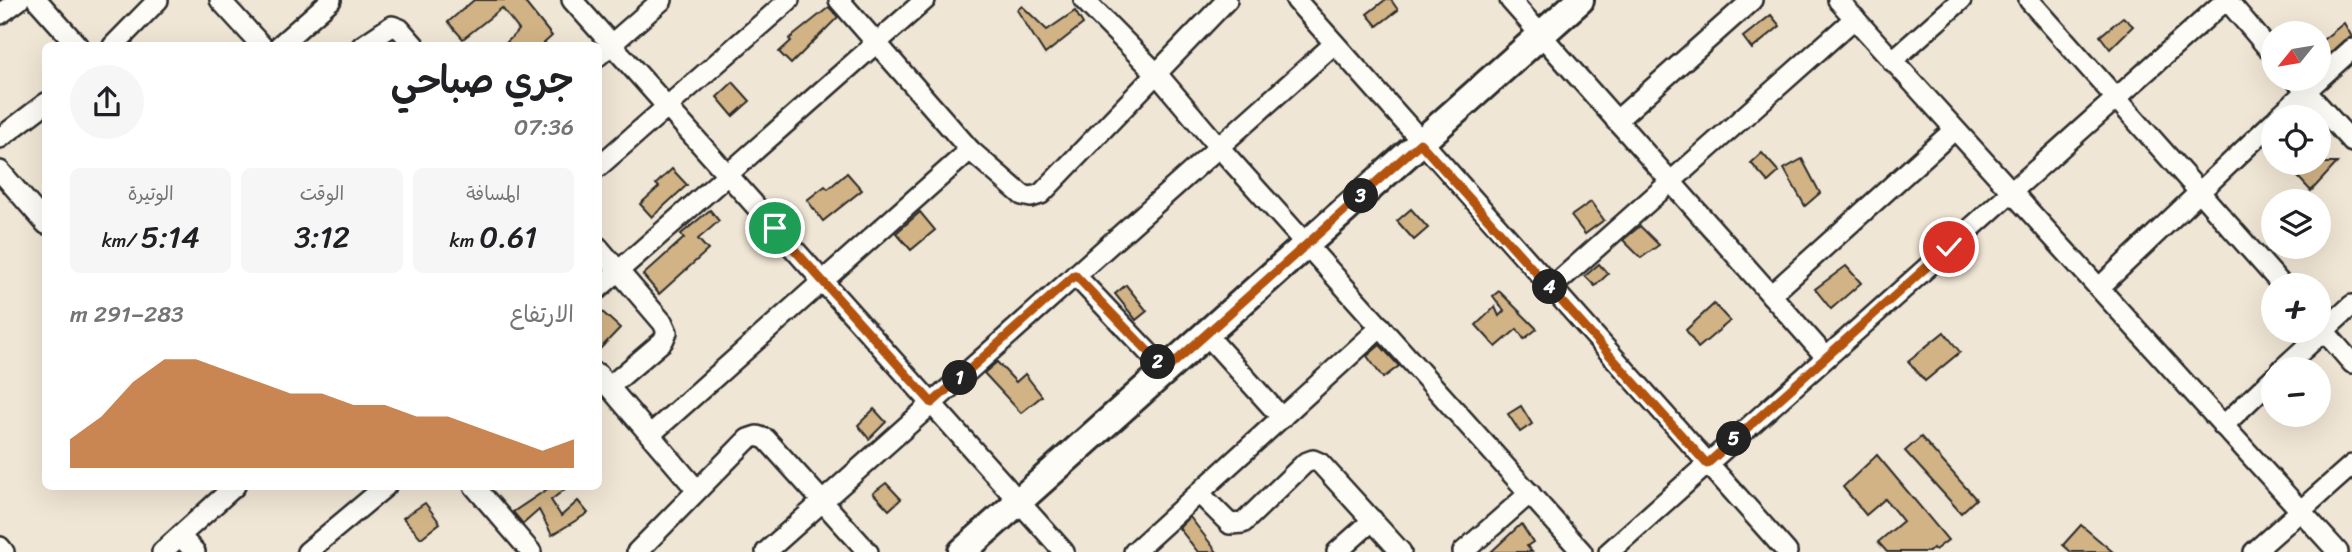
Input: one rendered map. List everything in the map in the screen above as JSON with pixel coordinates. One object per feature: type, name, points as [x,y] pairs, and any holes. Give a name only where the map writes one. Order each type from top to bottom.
[{"type":"street","points":[[0,14],[19,0]]},
{"type":"street","points":[[37,0],[74,42]]},
{"type":"street","points":[[117,42],[159,0]]},
{"type":"street","points":[[220,0],[258,42]]},
{"type":"street","points":[[284,42],[331,0]]},
{"type":"street","points":[[572,0],[600,42]]},
{"type":"street","points":[[662,0],[605,50],[666,108],[729,174],[1063,552]]},
{"type":"street","points":[[602,164],[789,0]]},
{"type":"street","points":[[839,0],[970,150],[1022,195],[1031,197],[1041,194],[1227,0]]},
{"type":"street","points":[[602,286],[925,0]]},
{"type":"street","points":[[1084,0],[1157,74],[1218,146],[1582,552]]},
{"type":"street","points":[[1296,0],[1420,143],[1786,551]]},
{"type":"street","points":[[1510,0],[1826,357]]},
{"type":"street","points":[[962,552],[1580,0]]},
{"type":"street","points":[[1616,121],[1752,0]]},
{"type":"street","points":[[1838,0],[2338,552]]},
{"type":"street","points":[[1892,61],[1961,0]]},
{"type":"street","points":[[2029,0],[2271,273]]},
{"type":"street","points":[[1609,552],[2226,0],[2261,40]]},
{"type":"street","points":[[1551,288],[1855,18]]},
{"type":"street","points":[[368,42],[392,26],[400,29],[411,42]]},
{"type":"street","points":[[766,552],[1334,44]]},
{"type":"street","points":[[2331,65],[2352,49]]},
{"type":"street","points":[[2289,105],[2301,91]]},
{"type":"street","points":[[2315,91],[2352,142]]},
{"type":"street","points":[[0,138],[42,106]]},
{"type":"street","points":[[1771,295],[1954,130]]},
{"type":"street","points":[[2100,287],[2261,134]]},
{"type":"street","points":[[651,434],[970,150]]},
{"type":"street","points":[[0,171],[42,220]]},
{"type":"street","points":[[602,251],[663,323],[667,332],[663,341],[604,381],[696,489]]},
{"type":"street","points":[[1075,275],[1166,370]]},
{"type":"street","points":[[2331,321],[2352,305]]},
{"type":"street","points":[[1133,552],[1381,327]]},
{"type":"street","points":[[1206,334],[1282,418]]},
{"type":"street","points":[[2331,339],[2352,363]]},
{"type":"street","points":[[2293,357],[2307,343]]},
{"type":"street","points":[[2223,426],[2261,390]]},
{"type":"street","points":[[637,552],[696,489],[748,439],[757,436],[766,439],[868,552]]},
{"type":"street","points":[[1199,493],[1230,524],[1236,526],[1243,523],[1305,463],[1313,460],[1320,463],[1401,552]]},
{"type":"street","points":[[2254,552],[2352,465]]},
{"type":"street","points":[[162,552],[231,490]]},
{"type":"street","points":[[307,552],[381,490]]},
{"type":"street","points":[[477,490],[531,552]]},
{"type":"street","points":[[1463,552],[1530,493]]},
{"type":"street","points":[[1337,552],[1373,520]]},
{"type":"street","points":[[180,536],[195,552]]},
{"type":"street","points":[[0,547],[4,552]]},
{"type":"building","points":[[474,0],[523,0],[552,36],[545,42],[507,42],[519,30],[502,8],[463,39],[448,22]]},
{"type":"building","points":[[1385,0],[1391,0],[1398,10],[1377,26],[1367,14]]},
{"type":"building","points":[[1022,6],[1047,30],[1075,11],[1083,24],[1045,54],[1017,10]]},
{"type":"building","points":[[829,7],[838,17],[791,64],[779,52],[791,41],[789,39]]},
{"type":"building","points":[[1771,15],[1780,26],[1752,49],[1743,37]]},
{"type":"building","points":[[2123,17],[2133,26],[2110,49],[2100,36]]},
{"type":"building","points":[[2344,23],[2352,37],[2344,40],[2331,52],[2331,33]]},
{"type":"building","points":[[733,82],[750,101],[733,116],[717,97]]},
{"type":"building","points":[[1762,153],[1779,172],[1768,182],[1751,163]]},
{"type":"building","points":[[1802,159],[1820,193],[1805,206],[1784,169]]},
{"type":"building","points":[[672,169],[687,185],[652,217],[640,204],[659,187],[656,184]]},
{"type":"building","points":[[847,173],[862,190],[823,221],[807,200],[825,186],[828,189]]},
{"type":"building","points":[[2296,175],[2326,175],[2313,189],[2309,189]]},
{"type":"building","points":[[1591,202],[1604,220],[1585,234],[1571,216]]},
{"type":"building","points":[[1411,209],[1428,228],[1414,240],[1397,221]]},
{"type":"building","points":[[710,210],[719,221],[698,239],[708,250],[659,294],[643,275],[684,238],[681,234]]},
{"type":"building","points":[[920,212],[935,230],[911,250],[896,233]]},
{"type":"building","points":[[1640,226],[1659,245],[1641,258],[1623,240]]},
{"type":"building","points":[[1599,264],[1608,274],[1595,286],[1585,276]]},
{"type":"building","points":[[1846,266],[1861,283],[1831,309],[1815,289]]},
{"type":"building","points":[[1126,285],[1147,311],[1136,320],[1115,294]]},
{"type":"building","points":[[1499,291],[1537,329],[1524,339],[1517,329],[1496,347],[1476,325],[1495,307],[1499,316],[1504,311],[1493,296]]},
{"type":"building","points":[[1714,304],[1730,321],[1698,348],[1686,330]]},
{"type":"building","points":[[602,312],[620,328],[602,347]]},
{"type":"building","points":[[1944,332],[1960,352],[1925,381],[1908,361]]},
{"type":"building","points":[[1380,345],[1399,366],[1383,378],[1367,356]]},
{"type":"building","points":[[997,362],[1016,382],[1025,374],[1042,396],[1021,413],[984,373]]},
{"type":"building","points":[[1521,406],[1532,424],[1520,432],[1508,414]]},
{"type":"building","points":[[874,409],[886,422],[869,439],[858,425]]},
{"type":"building","points":[[1921,437],[1976,499],[1961,513],[1905,451]]},
{"type":"building","points":[[1877,455],[1948,540],[1935,550],[1887,552],[1878,542],[1903,521],[1885,499],[1866,515],[1843,487]]},
{"type":"building","points":[[886,483],[901,499],[889,510],[873,493]]},
{"type":"building","points":[[546,490],[564,490],[551,500],[561,516],[578,501],[588,513],[552,535],[539,510],[523,524],[513,512]]},
{"type":"building","points":[[425,503],[440,523],[421,538],[403,518]]},
{"type":"building","points":[[1190,517],[1217,552],[1198,552],[1179,528]]},
{"type":"building","points":[[1521,524],[1533,542],[1527,546],[1532,552],[1491,552]]},
{"type":"building","points":[[2081,525],[2113,552],[2071,552],[2063,545]]},
{"type":"route","points":[[775,228],[932,403],[1075,275],[1166,370],[1420,143],[1707,464],[1949,247]]}]
